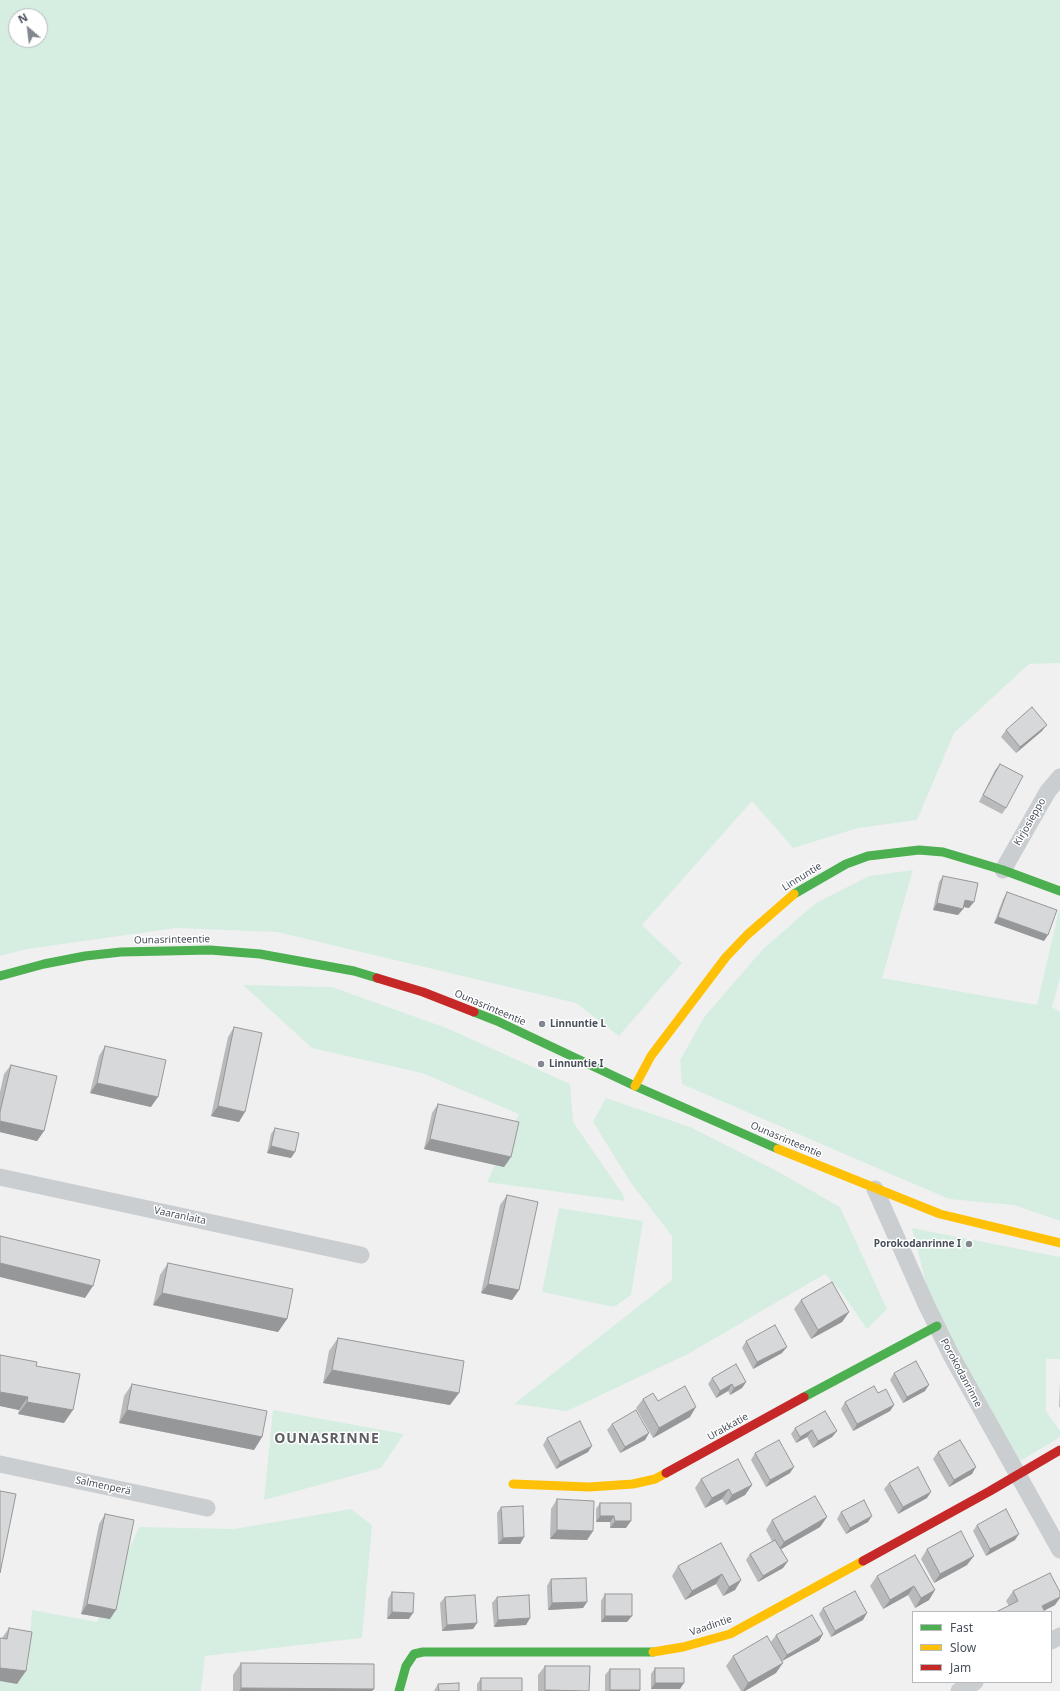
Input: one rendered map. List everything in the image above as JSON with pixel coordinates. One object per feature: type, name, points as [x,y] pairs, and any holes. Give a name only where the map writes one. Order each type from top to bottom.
[{"type":"street","name":"Kirjosieppo","points":[[1003,870],[1048,791],[1060,777]]},
{"type":"street","name":"Linnuntie","points":[[635,1086],[651,1056],[726,957],[772,911],[790,896],[846,864],[868,856],[893,852],[919,850],[943,852],[1003,870],[1060,891]]},
{"type":"street","name":"Ounasrinteentie","points":[[0,976],[71,958],[122,952],[210,950],[260,954],[354,971],[423,992],[497,1021],[635,1086],[875,1189],[940,1214],[1060,1243]]},
{"type":"street","name":"Vaaranlaita","points":[[0,1177],[361,1255]]},
{"type":"street","name":"Porokodanrinne","points":[[875,1189],[937,1326],[974,1398],[1060,1550]]},
{"type":"street","name":"Urakkatie","points":[[514,1484],[589,1487],[634,1484],[655,1479],[937,1326]]},
{"type":"street","name":"Vaadintie","points":[[399,1691],[406,1666],[414,1654],[423,1652],[659,1652],[730,1634],[1060,1450]]},
{"type":"street","name":"Salmenperä","points":[[0,1464],[207,1508]]},
{"type":"street","points":[[959,1691],[973,1683]]},
{"type":"green space","points":[[0,0],[1060,0],[1060,663],[1029,664],[954,733],[917,820],[858,828],[793,848],[752,801],[642,925],[682,963],[619,1036],[576,1003],[277,932],[176,928],[27,949],[0,956]]},
{"type":"green space","points":[[913,870],[882,978],[1037,1005],[1059,910],[1060,911],[1060,978],[1052,1007],[1060,1012],[1060,1221],[1014,1205],[949,1199],[682,1084],[680,1060],[705,1016],[763,949],[816,903],[869,876]]},
{"type":"green space","points":[[243,985],[332,987],[449,1029],[570,1084],[573,1122],[622,1193],[625,1201],[487,1182],[519,1114],[422,1073],[312,1048]]},
{"type":"green space","points":[[606,1098],[690,1127],[777,1171],[840,1207],[887,1309],[867,1329],[842,1293],[825,1274],[688,1354],[567,1411],[514,1404],[672,1280],[672,1236],[631,1183],[593,1122]]},
{"type":"green space","points":[[559,1208],[643,1221],[631,1295],[614,1307],[542,1292]]},
{"type":"green space","points":[[912,1228],[1060,1257],[1060,1359],[1046,1359],[1046,1411],[1060,1431],[1060,1437],[1020,1461],[937,1326]]},
{"type":"green space","points":[[273,1410],[404,1434],[381,1468],[264,1500]]},
{"type":"green space","points":[[351,1509],[372,1525],[362,1638],[205,1656],[201,1691],[0,1691],[0,1672],[28,1668],[32,1610],[97,1622],[139,1527],[234,1529]]},
{"type":"building","points":[[1032,707],[1047,725],[1020,747],[1006,730]]},
{"type":"building","points":[[1000,764],[1023,776],[1006,808],[983,795]]},
{"type":"building","points":[[943,876],[978,883],[974,902],[965,900],[963,909],[937,903]]},
{"type":"building","points":[[1007,892],[1057,910],[1048,935],[998,917]]},
{"type":"building","points":[[234,1027],[262,1033],[245,1112],[218,1106]]},
{"type":"building","points":[[105,1046],[166,1060],[158,1097],[97,1083]]},
{"type":"building","points":[[11,1065],[57,1076],[44,1131],[0,1121],[0,1112]]},
{"type":"building","points":[[438,1104],[519,1122],[511,1157],[430,1139]]},
{"type":"building","points":[[275,1128],[299,1133],[295,1152],[271,1146]]},
{"type":"building","points":[[507,1195],[538,1202],[519,1290],[488,1284]]},
{"type":"building","points":[[0,1236],[100,1260],[93,1286],[0,1263]]},
{"type":"building","points":[[168,1263],[293,1289],[287,1319],[162,1293]]},
{"type":"building","points":[[832,1282],[849,1312],[818,1330],[801,1300]]},
{"type":"building","points":[[775,1325],[787,1347],[757,1362],[746,1341]]},
{"type":"building","points":[[338,1338],[464,1361],[459,1393],[332,1370]]},
{"type":"building","points":[[0,1355],[37,1362],[36,1366],[80,1374],[73,1410],[27,1402],[28,1397],[0,1392]]},
{"type":"building","points":[[916,1361],[929,1385],[907,1397],[894,1373]]},
{"type":"building","points":[[736,1364],[746,1382],[734,1388],[732,1384],[720,1391],[712,1378]]},
{"type":"building","points":[[132,1384],[267,1411],[262,1437],[127,1410]]},
{"type":"building","points":[[685,1386],[696,1407],[659,1428],[643,1399],[653,1393],[658,1401]]},
{"type":"building","points":[[874,1386],[878,1393],[886,1389],[894,1405],[857,1424],[845,1402]]},
{"type":"building","points":[[636,1410],[649,1433],[625,1447],[612,1424]]},
{"type":"building","points":[[825,1411],[837,1431],[818,1441],[812,1430],[800,1437],[795,1428]]},
{"type":"building","points":[[580,1421],[592,1446],[560,1462],[547,1438]]},
{"type":"building","points":[[779,1440],[794,1467],[770,1480],[755,1453]]},
{"type":"building","points":[[960,1440],[976,1467],[954,1480],[938,1452]]},
{"type":"building","points":[[738,1459],[752,1485],[732,1495],[729,1489],[712,1498],[701,1479]]},
{"type":"building","points":[[918,1467],[931,1492],[903,1507],[889,1483]]},
{"type":"building","points":[[0,1491],[16,1494],[0,1573]]},
{"type":"building","points":[[815,1496],[827,1517],[784,1542],[772,1520]]},
{"type":"building","points":[[557,1499],[594,1501],[593,1531],[557,1530]]},
{"type":"building","points":[[864,1500],[872,1516],[850,1528],[841,1512]]},
{"type":"building","points":[[600,1503],[631,1503],[631,1521],[615,1521],[614,1516],[600,1516]]},
{"type":"building","points":[[523,1506],[524,1537],[503,1538],[501,1507]]},
{"type":"building","points":[[1006,1509],[1019,1534],[990,1549],[977,1525]]},
{"type":"building","points":[[105,1514],[134,1520],[116,1610],[87,1604]]},
{"type":"building","points":[[961,1531],[974,1556],[940,1574],[927,1549]]},
{"type":"building","points":[[775,1540],[788,1561],[763,1576],[750,1554]]},
{"type":"building","points":[[721,1543],[741,1580],[729,1587],[722,1574],[692,1591],[678,1566]]},
{"type":"building","points":[[915,1555],[935,1590],[921,1598],[914,1586],[890,1600],[877,1576]]},
{"type":"building","points":[[1050,1573],[1060,1592],[1060,1597],[1042,1606],[1044,1611],[998,1611],[1018,1601],[1013,1591]]},
{"type":"building","points":[[586,1578],[587,1602],[552,1603],[551,1579]]},
{"type":"building","points":[[855,1591],[867,1613],[835,1631],[823,1608]]},
{"type":"building","points":[[392,1592],[414,1593],[413,1613],[392,1612]]},
{"type":"building","points":[[605,1594],[632,1594],[632,1616],[605,1616]]},
{"type":"building","points":[[475,1595],[477,1623],[447,1625],[445,1597]]},
{"type":"building","points":[[529,1595],[530,1618],[498,1620],[497,1597]]},
{"type":"building","points":[[812,1615],[823,1634],[787,1655],[776,1635]]},
{"type":"building","points":[[9,1628],[32,1632],[26,1671],[0,1668],[0,1638],[7,1639]]},
{"type":"building","points":[[767,1636],[783,1663],[748,1683],[733,1656]]},
{"type":"building","points":[[241,1663],[374,1664],[374,1689],[241,1688]]},
{"type":"building","points":[[545,1666],[590,1666],[589,1691],[545,1690]]},
{"type":"building","points":[[655,1668],[684,1668],[684,1683],[655,1683]]},
{"type":"building","points":[[610,1669],[640,1669],[640,1690],[610,1690]]},
{"type":"building","points":[[481,1678],[522,1678],[522,1691],[481,1691]]},
{"type":"building","points":[[459,1683],[459,1691],[439,1691],[438,1684]]},
{"type":"traffic: fast","points":[[794,894],[846,864],[868,856],[919,850],[943,852],[1003,870],[1060,891]]},
{"type":"traffic: fast","points":[[0,976],[44,964],[85,956],[121,952],[210,950],[260,954],[354,971],[377,978]]},
{"type":"traffic: fast","points":[[474,1012],[497,1021],[635,1086],[778,1149]]},
{"type":"traffic: fast","points":[[804,1397],[937,1326]]},
{"type":"traffic: fast","points":[[399,1691],[406,1666],[414,1654],[423,1652],[653,1652]]},
{"type":"traffic: slow","points":[[635,1086],[651,1056],[726,957],[747,935],[794,894]]},
{"type":"traffic: slow","points":[[778,1149],[940,1214],[1060,1243]]},
{"type":"traffic: slow","points":[[513,1484],[589,1487],[633,1484],[655,1479],[666,1473]]},
{"type":"traffic: slow","points":[[653,1652],[683,1647],[730,1634],[863,1561]]},
{"type":"traffic: jam","points":[[377,978],[423,992],[474,1012]]},
{"type":"traffic: jam","points":[[666,1473],[804,1397]]},
{"type":"traffic: jam","points":[[863,1561],[990,1491],[1060,1450]]},
{"type":"place","name":"Linnuntie L","points":[[542,1024]]},
{"type":"place","name":"Linnuntie I","points":[[541,1064]]},
{"type":"place","name":"Porokodanrinne I","points":[[969,1244]]},
{"type":"district","name":"OUNASRINNE","points":[[327,1439]]}]
